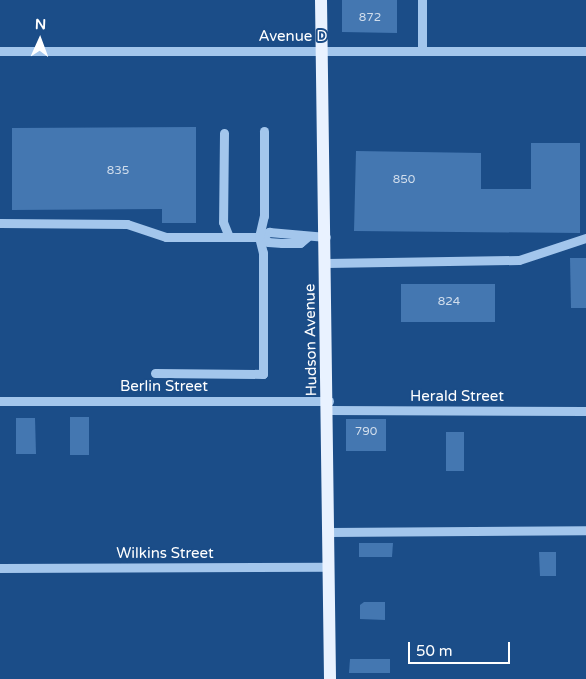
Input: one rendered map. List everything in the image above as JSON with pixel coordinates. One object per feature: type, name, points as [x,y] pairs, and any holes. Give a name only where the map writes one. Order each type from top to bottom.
[{"type":"main road","name":"Hudson Avenue","points":[[321,0],[329,406],[330,679]]},
{"type":"street","points":[[422,0],[422,50]]},
{"type":"street","name":"Avenue D","points":[[0,51],[586,51]]},
{"type":"street","points":[[155,373],[264,374],[263,253],[261,237],[264,216],[264,130]]},
{"type":"street","points":[[224,133],[223,222],[229,237]]},
{"type":"street","points":[[0,223],[127,224],[166,236],[261,237],[269,232],[301,233],[307,237],[326,237]]},
{"type":"street","points":[[326,264],[519,260],[586,238]]},
{"type":"street","name":"Berlin Street","points":[[0,401],[329,406]]},
{"type":"street","name":"Herald Street","points":[[329,406],[586,411]]},
{"type":"street","points":[[329,532],[586,530]]},
{"type":"street","name":"Wilkins Street","points":[[0,568],[329,567]]},
{"type":"building","points":[[342,0],[397,0],[397,33],[342,32]]},
{"type":"building","points":[[196,127],[196,223],[162,223],[162,209],[12,210],[12,128]]},
{"type":"building","points":[[531,143],[580,143],[580,233],[354,231],[356,151],[481,153],[481,189],[531,189]]},
{"type":"building","points":[[570,258],[586,258],[586,308],[571,308]]},
{"type":"building","points":[[401,284],[495,284],[495,322],[401,322]]},
{"type":"building","points":[[70,417],[89,417],[89,455],[70,455]]},
{"type":"building","points":[[16,418],[35,418],[36,454],[16,454]]},
{"type":"building","points":[[346,419],[386,419],[386,451],[346,451]]},
{"type":"building","points":[[446,432],[464,432],[464,471],[446,471]]},
{"type":"building","points":[[359,543],[393,543],[392,557],[359,557]]},
{"type":"building","points":[[539,552],[556,552],[556,576],[540,576]]},
{"type":"building","points":[[364,602],[385,602],[385,620],[360,619],[360,605]]},
{"type":"building","points":[[350,659],[390,659],[390,673],[349,673]]}]
